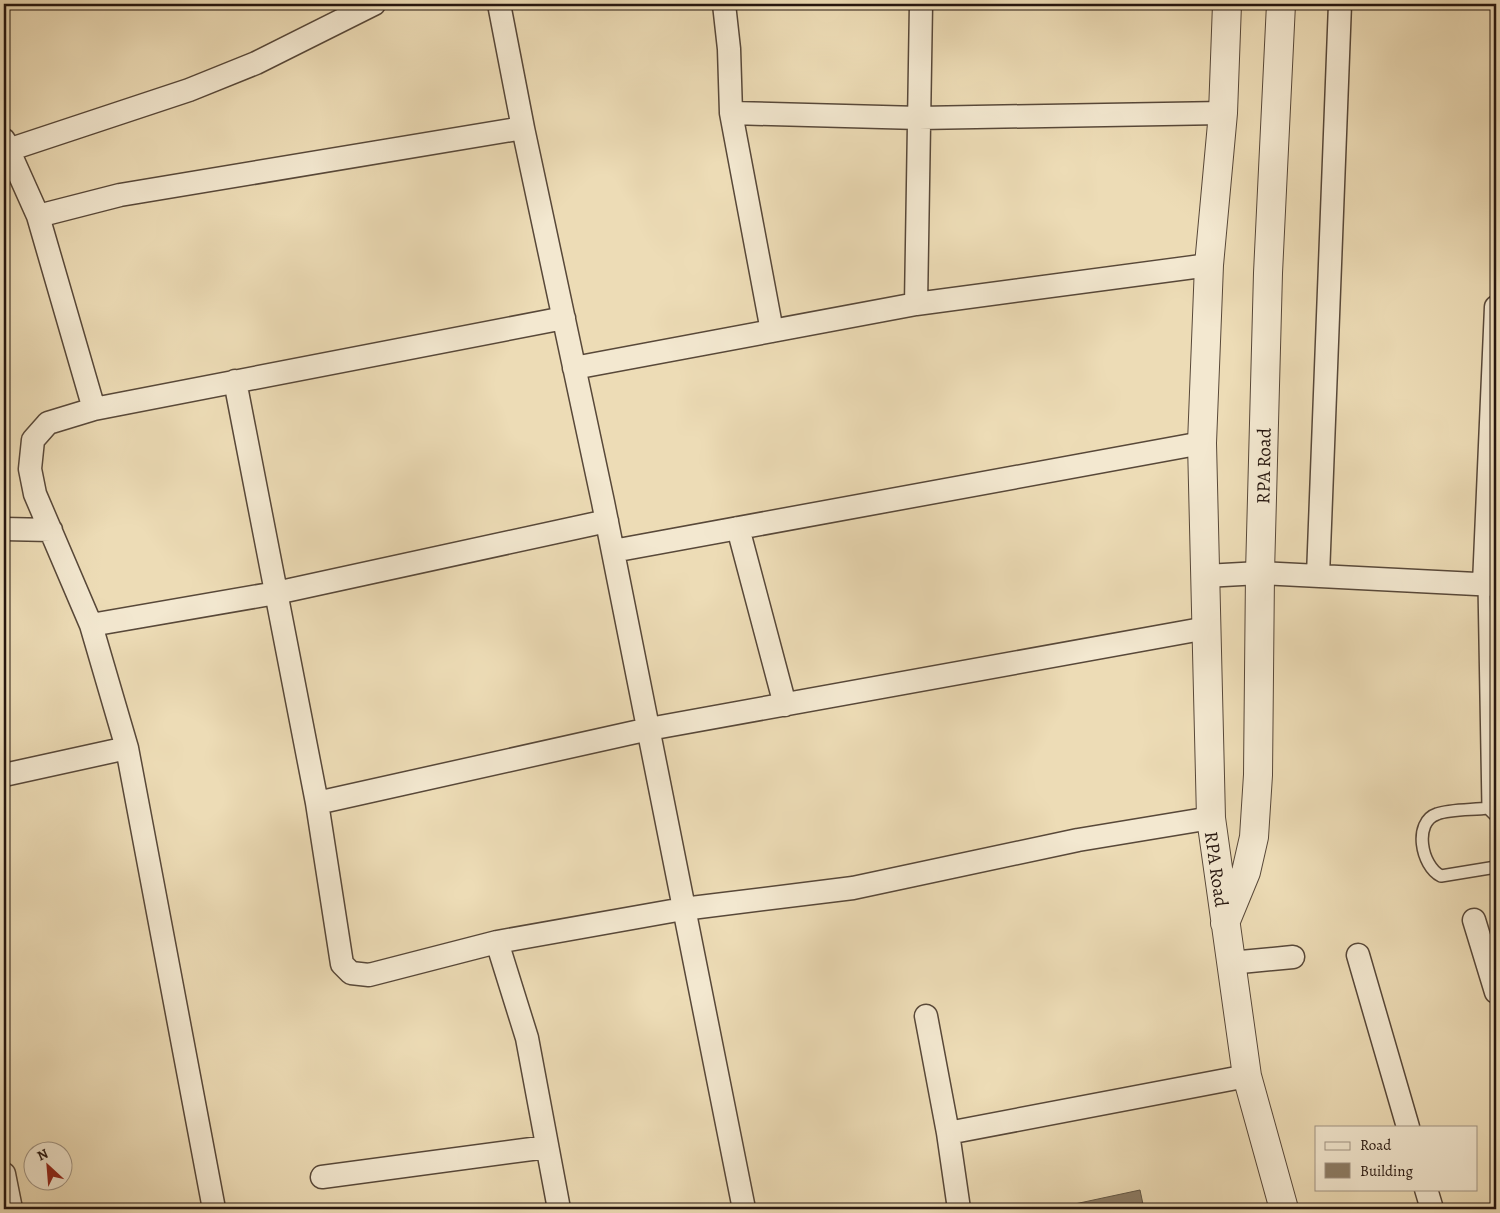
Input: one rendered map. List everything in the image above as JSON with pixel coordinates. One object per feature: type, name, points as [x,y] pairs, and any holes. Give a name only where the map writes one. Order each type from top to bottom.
[{"type":"street","points":[[94,409],[38,216],[6,145],[189,90],[248,66],[374,4]]},
{"type":"street","points":[[499,4],[523,128],[607,521],[682,909],[744,1209]]},
{"type":"street","points":[[724,4],[729,49],[731,113],[772,331]]},
{"type":"street","points":[[916,304],[921,4]]},
{"type":"street","name":"RPA Road","points":[[1227,4],[1223,113],[1209,265],[1202,443],[1211,818],[1247,1076],[1284,1209]]},
{"type":"street","name":"RPA Road","points":[[1225,924],[1246,872],[1254,837],[1258,775],[1260,573],[1268,273],[1281,4]]},
{"type":"street","points":[[1318,576],[1340,4]]},
{"type":"street","points":[[731,113],[919,118],[1223,113]]},
{"type":"street","points":[[38,216],[120,196],[523,128]]},
{"type":"street","points":[[574,368],[916,304],[1209,265]]},
{"type":"street","points":[[1205,576],[1260,573],[1490,585],[1496,307]]},
{"type":"street","points":[[214,1209],[127,748],[91,625],[35,494],[30,470],[33,440],[48,423],[94,409],[564,318]]},
{"type":"street","points":[[235,381],[317,803],[342,964],[351,973],[369,975],[497,942],[682,909],[853,888],[1078,840],[1211,818]]},
{"type":"street","points":[[613,551],[1202,443]]},
{"type":"street","points":[[91,625],[276,592],[607,521]]},
{"type":"street","points":[[738,528],[785,705]]},
{"type":"street","points":[[4,529],[51,530]]},
{"type":"street","points":[[317,803],[648,729],[1207,628]]},
{"type":"street","points":[[4,775],[127,748]]},
{"type":"street","points":[[1474,920],[1496,992]]},
{"type":"street","points":[[497,942],[527,1038],[559,1209]]},
{"type":"street","points":[[1358,955],[1408,1126]]},
{"type":"street","points":[[1230,963],[1293,957]]},
{"type":"street","points":[[926,1016],[948,1133],[959,1209]]},
{"type":"street","points":[[948,1133],[1247,1076]]},
{"type":"street","points":[[322,1177],[547,1147]]},
{"type":"street","points":[[4,1174],[11,1209]]},
{"type":"street","points":[[1426,1190],[1432,1209]]},
{"type":"lane","points":[[1490,585],[1492,812],[1436,814],[1429,820],[1424,833],[1422,847],[1426,861],[1435,872],[1442,876],[1496,868]]},
{"type":"building","points":[[1140,1190],[1144,1209],[1056,1209],[1056,1208]]}]
